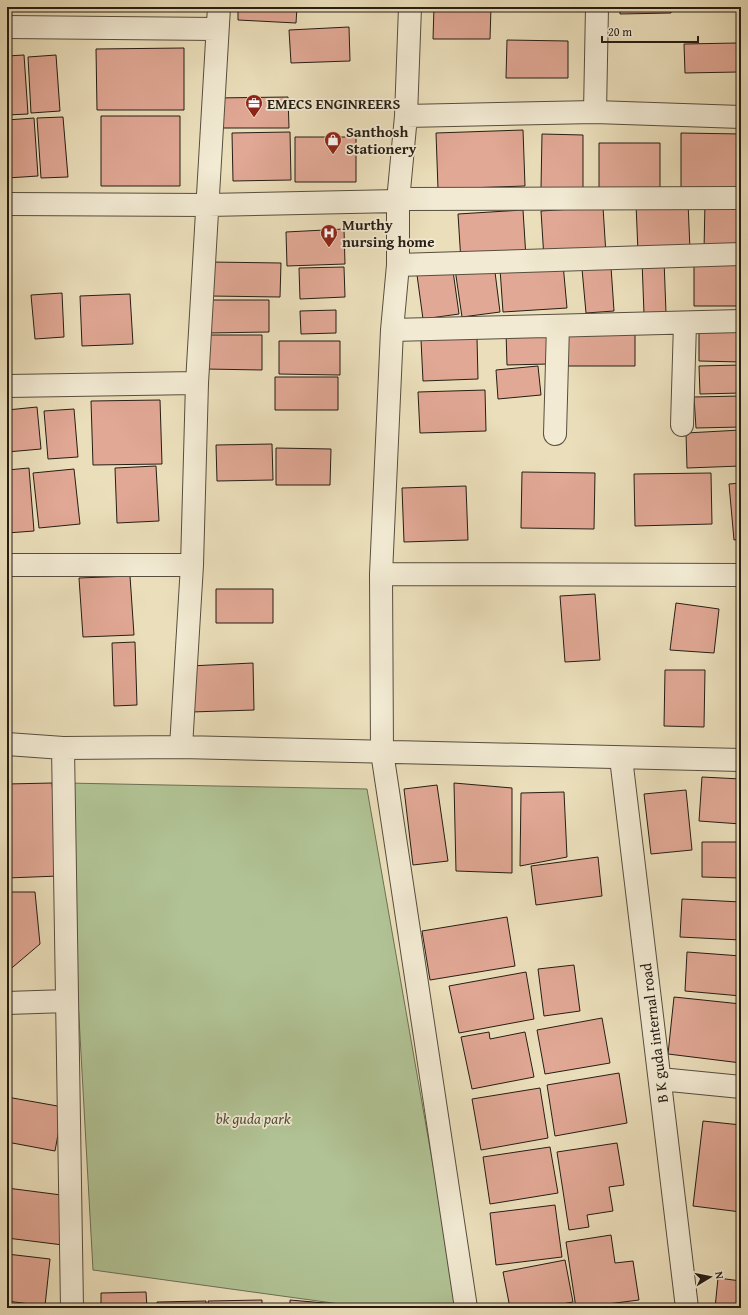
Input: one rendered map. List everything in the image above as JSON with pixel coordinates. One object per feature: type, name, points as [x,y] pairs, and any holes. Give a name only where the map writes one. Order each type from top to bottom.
[{"type":"street","points":[[181,747],[192,565],[197,383],[219,7]]},
{"type":"street","points":[[410,7],[406,116],[399,200],[398,265],[392,330],[381,574],[382,752],[466,1308]]},
{"type":"street","points":[[594,112],[597,7]]},
{"type":"street","points":[[7,27],[217,29]]},
{"type":"street","points":[[406,116],[594,112],[741,117]]},
{"type":"street","points":[[7,204],[208,205],[399,200],[739,198]]},
{"type":"street","points":[[398,265],[741,254]]},
{"type":"street","points":[[392,330],[685,323],[741,320]]},
{"type":"street","points":[[682,425],[685,323]]},
{"type":"street","points":[[555,434],[558,326]]},
{"type":"street","points":[[7,386],[197,383]]},
{"type":"street","points":[[7,565],[192,565]]},
{"type":"street","points":[[381,574],[741,576]]},
{"type":"street","points":[[7,744],[63,748],[181,747],[741,760]]},
{"type":"street","points":[[63,748],[72,1308]]},
{"type":"street","name":"B K guda internal road","points":[[621,758],[687,1308]]},
{"type":"street","points":[[7,1003],[68,1001]]},
{"type":"street","points":[[660,1079],[741,1087]]},
{"type":"green space","name":"bk guda park","points":[[66,783],[367,789],[458,1308],[369,1308],[93,1270]]},
{"type":"building","points":[[238,7],[297,7],[296,23],[238,20]]},
{"type":"building","points":[[434,7],[491,7],[490,39],[433,39]]},
{"type":"building","points":[[620,7],[671,7],[671,13],[620,14]]},
{"type":"building","points":[[736,7],[736,11],[693,8]]},
{"type":"building","points":[[349,27],[350,61],[291,63],[289,30]]},
{"type":"building","points":[[507,40],[568,41],[568,78],[506,78]]},
{"type":"building","points":[[737,43],[738,72],[685,73],[684,44]]},
{"type":"building","points":[[184,48],[184,110],[97,110],[96,49]]},
{"type":"building","points":[[24,55],[28,114],[7,115],[7,56]]},
{"type":"building","points":[[56,55],[60,111],[31,113],[28,57]]},
{"type":"building","points":[[288,97],[289,128],[215,128],[215,98]]},
{"type":"building","points":[[101,116],[180,116],[180,186],[101,186]]},
{"type":"building","points":[[63,117],[68,177],[41,178],[37,118]]},
{"type":"building","points":[[34,118],[38,176],[7,178],[7,120]]},
{"type":"building","points":[[523,130],[525,186],[438,189],[436,133]]},
{"type":"building","points":[[290,132],[291,180],[233,181],[232,133]]},
{"type":"building","points":[[681,133],[741,134],[741,188],[681,188]]},
{"type":"building","points":[[542,134],[583,135],[583,189],[541,188]]},
{"type":"building","points":[[295,137],[356,137],[356,182],[295,182]]},
{"type":"building","points":[[599,143],[660,143],[660,194],[599,194]]},
{"type":"building","points":[[705,201],[741,201],[741,251],[704,251]]},
{"type":"building","points":[[688,202],[690,250],[638,252],[636,204]]},
{"type":"building","points":[[603,207],[606,255],[544,259],[541,211]]},
{"type":"building","points":[[523,210],[526,258],[461,262],[458,214]]},
{"type":"building","points":[[344,229],[345,264],[287,266],[286,232]]},
{"type":"building","points":[[694,258],[741,259],[741,306],[694,306]]},
{"type":"building","points":[[664,260],[666,313],[644,314],[642,261]]},
{"type":"building","points":[[210,262],[281,263],[280,297],[210,296]]},
{"type":"building","points":[[494,264],[500,312],[462,317],[455,269]]},
{"type":"building","points":[[563,264],[567,308],[503,312],[500,269]]},
{"type":"building","points":[[344,267],[345,297],[300,299],[299,268]]},
{"type":"building","points":[[611,267],[614,311],[586,313],[582,269]]},
{"type":"building","points":[[453,271],[459,314],[423,319],[417,275]]},
{"type":"building","points":[[62,293],[64,337],[35,339],[31,295]]},
{"type":"building","points":[[130,294],[133,344],[82,346],[80,296]]},
{"type":"building","points":[[208,300],[269,300],[269,332],[207,333]]},
{"type":"building","points":[[336,310],[336,333],[301,334],[300,311]]},
{"type":"building","points":[[699,330],[741,330],[741,362],[699,361]]},
{"type":"building","points":[[547,331],[548,364],[507,365],[506,332]]},
{"type":"building","points":[[635,333],[635,366],[563,366],[562,334]]},
{"type":"building","points":[[206,335],[262,335],[262,370],[205,369]]},
{"type":"building","points":[[477,338],[478,379],[423,381],[421,340]]},
{"type":"building","points":[[279,341],[340,341],[340,375],[279,374]]},
{"type":"building","points":[[741,365],[741,393],[700,394],[699,366]]},
{"type":"building","points":[[538,366],[541,395],[498,399],[496,370]]},
{"type":"building","points":[[275,377],[338,377],[338,410],[275,410]]},
{"type":"building","points":[[485,390],[486,431],[420,433],[418,392]]},
{"type":"building","points":[[741,396],[741,427],[696,428],[694,397]]},
{"type":"building","points":[[160,400],[162,464],[93,465],[91,401]]},
{"type":"building","points":[[37,407],[41,449],[7,452],[7,410]]},
{"type":"building","points":[[74,409],[78,457],[48,459],[44,411]]},
{"type":"building","points":[[741,430],[741,466],[687,468],[686,433]]},
{"type":"building","points":[[272,444],[273,480],[217,481],[216,445]]},
{"type":"building","points":[[276,448],[331,449],[330,485],[276,485]]},
{"type":"building","points":[[156,466],[159,521],[117,523],[115,468]]},
{"type":"building","points":[[29,468],[34,531],[7,533],[7,470]]},
{"type":"building","points":[[74,469],[80,524],[39,528],[33,473]]},
{"type":"building","points":[[522,472],[595,473],[594,529],[521,528]]},
{"type":"building","points":[[711,473],[712,524],[635,526],[634,474]]},
{"type":"building","points":[[741,483],[741,539],[734,540],[729,484]]},
{"type":"building","points":[[466,486],[468,540],[404,542],[402,488]]},
{"type":"building","points":[[130,576],[134,635],[83,637],[79,578]]},
{"type":"building","points":[[216,589],[273,589],[273,623],[216,623]]},
{"type":"building","points":[[595,594],[600,660],[565,662],[560,596]]},
{"type":"building","points":[[676,603],[719,609],[714,653],[670,650]]},
{"type":"building","points":[[135,642],[137,705],[114,706],[112,643]]},
{"type":"building","points":[[253,663],[254,710],[191,712],[189,666]]},
{"type":"building","points":[[665,670],[705,670],[704,727],[664,726]]},
{"type":"building","points":[[702,777],[741,779],[741,824],[699,821]]},
{"type":"building","points":[[52,783],[59,876],[7,878],[7,784]]},
{"type":"building","points":[[454,783],[512,788],[512,873],[456,871]]},
{"type":"building","points":[[437,785],[448,861],[413,865],[404,789]]},
{"type":"building","points":[[686,790],[692,850],[651,854],[644,794]]},
{"type":"building","points":[[564,792],[567,857],[520,866],[521,793]]},
{"type":"building","points":[[702,842],[741,842],[741,878],[702,877]]},
{"type":"building","points":[[598,857],[602,896],[536,905],[531,866]]},
{"type":"building","points":[[7,892],[35,892],[40,944],[7,972]]},
{"type":"building","points":[[682,899],[741,902],[741,940],[680,937]]},
{"type":"building","points":[[507,917],[515,966],[430,980],[422,931]]},
{"type":"building","points":[[687,952],[741,956],[741,996],[685,991]]},
{"type":"building","points":[[574,965],[580,1011],[544,1016],[538,969]]},
{"type":"building","points":[[526,972],[534,1019],[459,1033],[449,986]]},
{"type":"building","points":[[674,997],[741,1004],[741,1063],[668,1054]]},
{"type":"building","points":[[602,1018],[610,1063],[545,1074],[537,1030]]},
{"type":"building","points":[[489,1032],[490,1039],[525,1032],[534,1077],[472,1089],[461,1037]]},
{"type":"building","points":[[619,1073],[627,1123],[555,1136],[547,1085]]},
{"type":"building","points":[[540,1088],[548,1138],[481,1150],[472,1099]]},
{"type":"building","points":[[7,1097],[63,1107],[55,1151],[7,1142]]},
{"type":"building","points":[[703,1121],[741,1125],[741,1212],[693,1206]]},
{"type":"building","points":[[617,1143],[624,1185],[609,1187],[613,1211],[587,1215],[589,1227],[569,1230],[557,1152]]},
{"type":"building","points":[[550,1147],[558,1193],[490,1204],[483,1157]]},
{"type":"building","points":[[7,1188],[69,1196],[63,1245],[7,1238]]},
{"type":"building","points":[[555,1205],[562,1257],[496,1265],[490,1213]]},
{"type":"building","points":[[611,1235],[615,1263],[633,1261],[639,1300],[576,1308],[566,1242]]},
{"type":"building","points":[[7,1254],[50,1259],[45,1306],[7,1301]]},
{"type":"building","points":[[565,1260],[573,1302],[540,1308],[510,1308],[503,1272]]},
{"type":"building","points":[[718,1278],[741,1281],[741,1308],[715,1308]]},
{"type":"building","points":[[146,1292],[147,1308],[101,1308],[101,1293]]},
{"type":"building","points":[[262,1300],[262,1308],[209,1308],[208,1301]]},
{"type":"building","points":[[290,1300],[336,1304],[336,1308],[290,1308]]},
{"type":"building","points":[[206,1301],[206,1308],[157,1308],[157,1302]]},
{"type":"place","name":"EMECS ENGINREERS","points":[[254,118]]},
{"type":"place","name":"Santhosh Stationery","points":[[333,155]]},
{"type":"place","name":"Murthy nursing home","points":[[329,248]]}]
